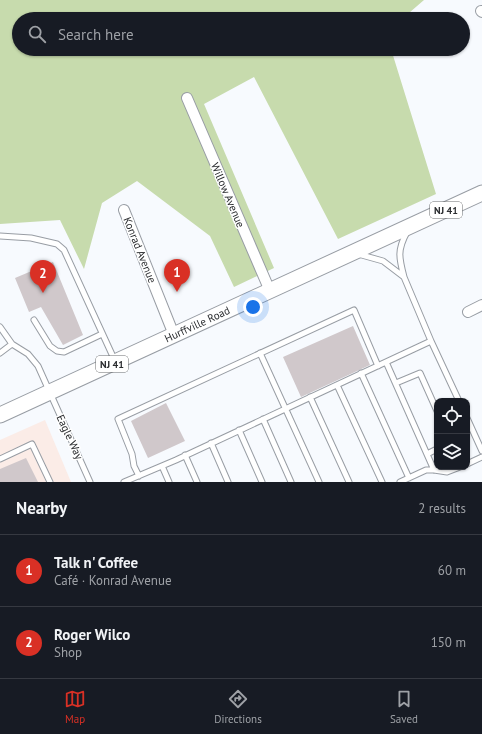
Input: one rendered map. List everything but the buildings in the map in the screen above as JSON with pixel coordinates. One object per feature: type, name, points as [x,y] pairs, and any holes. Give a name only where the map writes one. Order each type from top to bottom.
[{"type":"main road","name":"Hurffville Road","points":[[0,415],[482,193]]},
{"type":"street","name":"Willow Avenue","points":[[187,98],[270,291]]},
{"type":"street","name":"Konrad Avenue","points":[[124,210],[174,335]]},
{"type":"street","points":[[468,312],[482,305]]},
{"type":"lane","points":[[410,227],[400,247],[404,277],[431,341],[458,398]]},
{"type":"lane","points":[[0,236],[32,238],[57,244],[64,250],[116,362]]},
{"type":"lane","points":[[353,253],[383,261],[404,277]]},
{"type":"lane","points":[[139,476],[134,466],[132,454],[118,419],[260,353],[354,310],[378,366]]},
{"type":"lane","points":[[34,320],[50,346],[57,351],[64,352],[102,334]]},
{"type":"lane","points":[[0,327],[12,344],[0,353]]},
{"type":"lane","points":[[124,482],[162,466],[431,341]]},
{"type":"lane","name":"Eagle Way","points":[[12,344],[28,354],[38,366],[90,482]]},
{"type":"lane","points":[[260,353],[319,482]]},
{"type":"lane","points":[[386,362],[434,470]]},
{"type":"lane","points":[[361,373],[409,478]]},
{"type":"lane","points":[[396,384],[420,373],[434,404]]},
{"type":"lane","points":[[337,384],[382,482]]},
{"type":"lane","points":[[310,397],[349,482]]},
{"type":"lane","points":[[263,419],[291,482]]},
{"type":"lane","points":[[470,424],[482,450]]},
{"type":"lane","points":[[239,430],[262,482]]},
{"type":"lane","points":[[211,443],[228,482]]},
{"type":"lane","points":[[0,459],[32,444],[50,482]]},
{"type":"lane","points":[[427,454],[434,450]]},
{"type":"lane","points":[[185,455],[197,482]]},
{"type":"lane","points":[[470,463],[482,457]]},
{"type":"lane","points":[[162,466],[169,482]]},
{"type":"lane","points":[[400,482],[426,470],[448,472],[453,470]]},
{"type":"shaded area","points":[[45,420],[71,482],[0,482],[0,440]]},
{"type":"green space","points":[[0,0],[424,0],[410,12],[12,12],[12,56],[393,56],[436,194],[338,239],[254,77],[204,104],[274,268],[234,287],[210,236],[137,181],[102,203],[84,269],[60,220],[0,224]]},
{"type":"place","name":"Talk n' Coffee","points":[[177,292]]},
{"type":"place","name":"Roger Wilco","points":[[43,293]]}]
